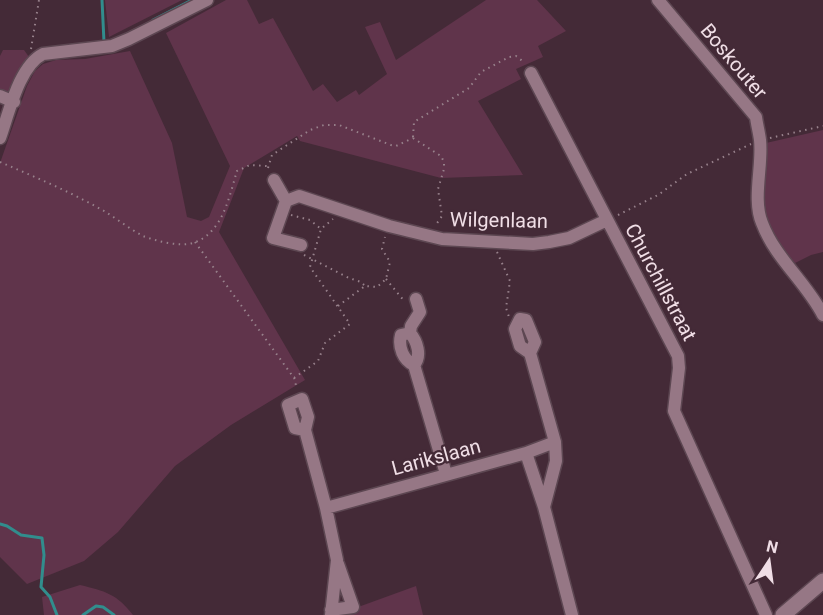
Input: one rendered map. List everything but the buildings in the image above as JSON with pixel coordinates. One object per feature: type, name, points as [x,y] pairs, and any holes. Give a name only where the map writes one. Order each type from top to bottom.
[{"type":"street","points":[[0,138],[24,72],[36,58],[43,54],[112,46],[207,0]]},
{"type":"street","name":"Boskouter","points":[[658,0],[756,117],[760,140],[758,195],[760,221],[773,245],[817,303],[823,315]]},
{"type":"street","name":"Churchillstraat","points":[[531,73],[678,356],[679,368],[674,411],[766,615]]},
{"type":"street","points":[[0,96],[14,102]]},
{"type":"street","points":[[274,180],[286,201],[273,238],[301,245]]},
{"type":"street","name":"Wilgenlaan","points":[[286,201],[299,196],[389,226],[429,236],[497,243],[549,242],[568,238],[607,220]]},
{"type":"street","points":[[416,299],[420,312],[411,326],[410,333],[415,339],[418,352],[414,365],[446,474]]},
{"type":"street","points":[[520,319],[526,320],[529,324],[534,342],[530,353],[555,442],[556,461],[544,507]]},
{"type":"street","points":[[305,430],[337,560],[353,607],[331,613],[337,560]]},
{"type":"street","name":"Larikslaan","points":[[326,508],[526,453],[555,442]]},
{"type":"street","points":[[526,453],[544,507],[572,615]]},
{"type":"street","points":[[783,615],[823,581]]},
{"type":"path","points":[[31,64],[39,0]]},
{"type":"path","points":[[412,138],[414,122],[469,87],[481,72],[509,57],[516,56],[523,60],[531,73]]},
{"type":"path","points":[[0,162],[60,188],[143,235],[172,243],[195,242],[221,220],[237,171],[250,165],[267,166],[272,155],[309,130],[324,125],[339,125],[396,146],[412,138]]},
{"type":"path","points":[[607,220],[658,195],[687,174],[760,140],[823,126]]},
{"type":"path","points":[[412,138],[441,156],[444,162],[438,189],[442,216],[429,236]]},
{"type":"path","points":[[286,201],[291,215],[310,220],[321,229]]},
{"type":"path","points":[[195,242],[294,378],[318,361],[325,343],[350,324],[310,267],[321,229],[333,219],[335,207]]},
{"type":"path","points":[[338,306],[365,286],[377,286],[386,279],[390,262],[382,249],[389,226]]},
{"type":"path","points":[[497,243],[497,254],[510,281],[506,308],[510,321],[520,319]]},
{"type":"path","points":[[312,259],[365,286]]},
{"type":"path","points":[[386,279],[404,302],[416,299]]},
{"type":"shaded area","points":[[105,0],[182,0],[109,37]]},
{"type":"shaded area","points":[[226,0],[247,0],[259,24],[273,18],[313,91],[323,84],[337,102],[356,90],[359,95],[387,74],[365,27],[380,22],[396,60],[486,0],[537,0],[566,31],[538,46],[543,57],[516,69],[521,79],[478,101],[523,175],[441,178],[300,141],[297,136],[244,168],[219,232],[305,380],[231,425],[175,466],[118,532],[84,561],[27,584],[0,557],[0,163],[27,86],[35,71],[43,64],[56,60],[85,59],[130,51],[172,143],[187,217],[201,221],[209,217],[230,166],[166,33]]},
{"type":"shaded area","points":[[3,50],[24,50],[29,57],[10,94],[0,91],[0,56]]},
{"type":"shaded area","points":[[823,130],[823,252],[795,263],[779,246],[767,222],[763,183],[766,143]]},
{"type":"shaded area","points":[[80,585],[110,594],[133,615],[44,615],[42,597]]},
{"type":"shaded area","points":[[416,586],[423,615],[339,615],[339,614]]},
{"type":"waterway","points":[[102,0],[104,42]]},
{"type":"waterway","points":[[153,20],[192,0]]},
{"type":"waterway","points":[[0,524],[21,535],[42,538],[44,555],[41,587],[50,597],[57,615]]},
{"type":"waterway","points":[[83,615],[96,606],[103,607],[114,615]]}]
